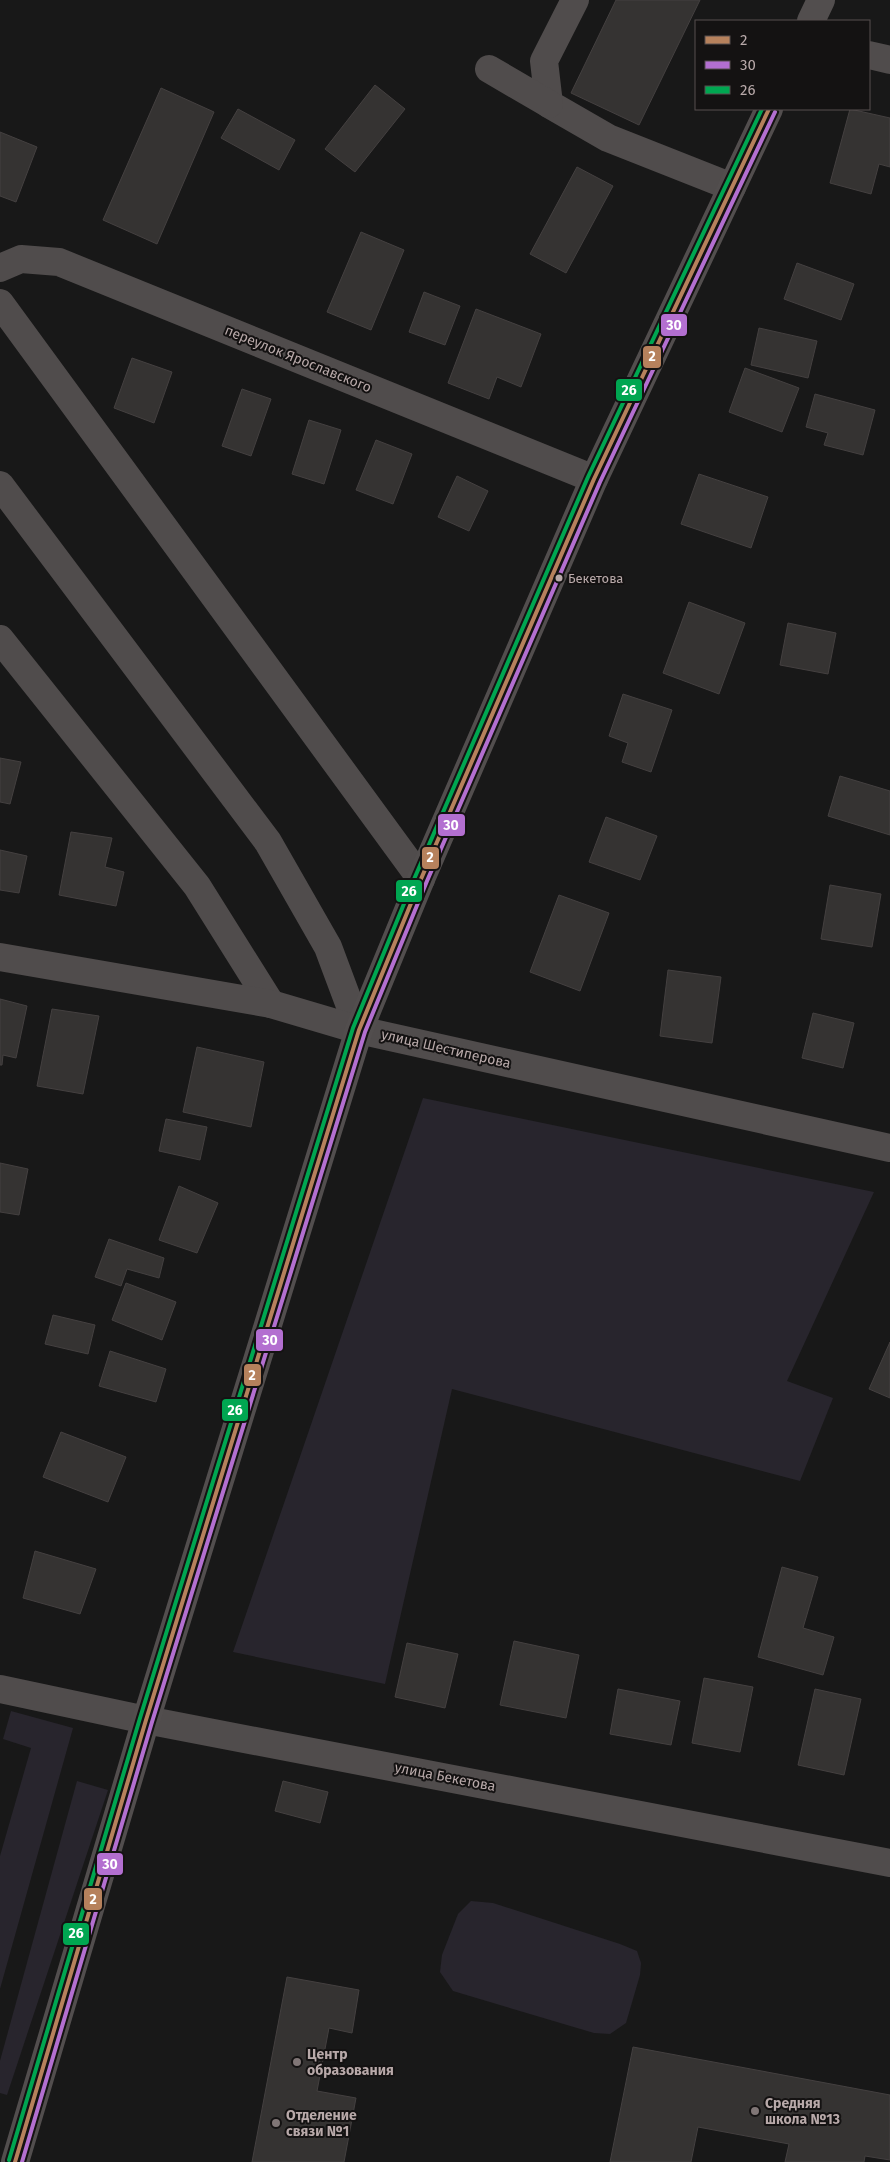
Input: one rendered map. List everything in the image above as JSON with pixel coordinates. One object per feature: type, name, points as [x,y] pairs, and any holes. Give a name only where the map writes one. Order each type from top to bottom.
[{"type":"main road","points":[[811,20],[821,0]]},
{"type":"main road","points":[[15,2162],[146,1720],[359,1030],[421,878],[594,479],[769,110]]},
{"type":"street","points":[[549,104],[544,61],[575,0]]},
{"type":"street","points":[[870,55],[890,60]]},
{"type":"street","points":[[489,69],[608,138],[732,187]]},
{"type":"street","name":"переулок Ярославского","points":[[0,268],[22,259],[59,262],[594,479]]},
{"type":"street","points":[[0,303],[421,878]]},
{"type":"street","points":[[0,485],[268,842],[328,947],[359,1030]]},
{"type":"street","points":[[0,639],[197,886],[271,1004]]},
{"type":"street","name":"улица Шестиперова","points":[[0,957],[271,1004],[359,1030],[890,1148]]},
{"type":"street","name":"улица Бекетова","points":[[0,1689],[146,1720],[890,1863]]},
{"type":"shaded area","points":[[423,1098],[874,1192],[787,1381],[833,1398],[800,1481],[452,1389],[385,1684],[233,1652]]},
{"type":"shaded area","points":[[11,1711],[73,1728],[0,1989],[0,1856],[31,1748],[3,1739]]},
{"type":"shaded area","points":[[77,1781],[108,1790],[7,2095],[0,2093],[0,2061]]},
{"type":"shaded area","points":[[471,1901],[493,1903],[637,1951],[641,1963],[640,1975],[626,2023],[610,2034],[594,2033],[453,1991],[440,1972],[442,1955],[458,1914]]},
{"type":"building","points":[[616,0],[700,0],[639,125],[571,93]]},
{"type":"building","points":[[375,85],[405,109],[355,172],[325,149]]},
{"type":"building","points":[[161,88],[214,112],[157,244],[103,220]]},
{"type":"building","points":[[238,109],[295,140],[279,170],[221,138]]},
{"type":"building","points":[[850,110],[890,118],[890,167],[879,164],[871,194],[830,183]]},
{"type":"building","points":[[0,132],[37,147],[16,202],[0,196]]},
{"type":"building","points":[[577,167],[613,186],[566,273],[530,254]]},
{"type":"building","points":[[361,232],[404,250],[371,330],[327,312]]},
{"type":"building","points":[[797,263],[854,284],[841,320],[784,299]]},
{"type":"building","points":[[424,292],[460,306],[445,345],[409,332]]},
{"type":"building","points":[[476,309],[541,334],[521,387],[497,377],[489,399],[448,383]]},
{"type":"building","points":[[759,328],[817,341],[808,378],[751,365]]},
{"type":"building","points":[[132,358],[172,372],[154,423],[114,408]]},
{"type":"building","points":[[745,368],[799,388],[782,432],[729,412]]},
{"type":"building","points":[[242,389],[271,399],[251,456],[222,446]]},
{"type":"building","points":[[815,394],[875,410],[863,455],[824,445],[828,433],[806,427]]},
{"type":"building","points":[[309,420],[341,430],[324,484],[292,474]]},
{"type":"building","points":[[376,440],[412,454],[393,504],[356,490]]},
{"type":"building","points":[[699,474],[768,497],[751,548],[681,524]]},
{"type":"building","points":[[457,476],[488,491],[469,531],[438,517]]},
{"type":"building","points":[[689,602],[745,623],[719,694],[663,673]]},
{"type":"building","points":[[788,623],[836,633],[828,674],[780,665]]},
{"type":"building","points":[[623,694],[672,710],[651,772],[622,762],[628,743],[609,736]]},
{"type":"building","points":[[0,758],[21,762],[10,804],[0,802]]},
{"type":"building","points":[[840,776],[890,791],[890,835],[828,816]]},
{"type":"building","points":[[606,817],[657,836],[640,880],[589,862]]},
{"type":"building","points":[[71,832],[112,838],[105,867],[124,872],[116,906],[59,895]]},
{"type":"building","points":[[0,850],[27,856],[19,893],[0,890]]},
{"type":"building","points":[[830,885],[881,894],[872,947],[821,939]]},
{"type":"building","points":[[559,895],[609,913],[580,991],[530,972]]},
{"type":"building","points":[[668,970],[721,977],[712,1043],[660,1036]]},
{"type":"building","points":[[0,999],[27,1006],[16,1058],[3,1055],[2,1065],[0,1065]]},
{"type":"building","points":[[52,1009],[99,1016],[83,1094],[37,1086]]},
{"type":"building","points":[[813,1013],[854,1023],[843,1068],[802,1058]]},
{"type":"building","points":[[197,1047],[264,1062],[251,1127],[183,1112]]},
{"type":"building","points":[[166,1119],[207,1127],[200,1160],[159,1151]]},
{"type":"building","points":[[0,1163],[28,1169],[19,1215],[0,1212]]},
{"type":"building","points":[[179,1186],[218,1203],[197,1253],[159,1240]]},
{"type":"building","points":[[109,1239],[164,1258],[159,1278],[127,1269],[121,1286],[95,1277]]},
{"type":"building","points":[[126,1283],[176,1302],[162,1340],[112,1320]]},
{"type":"building","points":[[53,1315],[95,1325],[88,1354],[45,1344]]},
{"type":"building","points":[[890,1342],[890,1398],[869,1389]]},
{"type":"building","points":[[110,1351],[166,1369],[156,1402],[99,1386]]},
{"type":"building","points":[[61,1432],[126,1457],[108,1502],[43,1477]]},
{"type":"building","points":[[35,1551],[96,1569],[80,1614],[23,1598]]},
{"type":"building","points":[[782,1567],[818,1577],[803,1628],[834,1637],[823,1675],[758,1657]]},
{"type":"building","points":[[514,1641],[579,1655],[566,1718],[500,1705]]},
{"type":"building","points":[[407,1643],[458,1654],[445,1708],[395,1697]]},
{"type":"building","points":[[704,1678],[753,1687],[740,1752],[692,1743]]},
{"type":"building","points":[[618,1689],[680,1701],[671,1745],[610,1734]]},
{"type":"building","points":[[815,1689],[861,1699],[844,1775],[798,1765]]},
{"type":"building","points":[[283,1781],[328,1792],[320,1823],[275,1811]]},
{"type":"building","name":"Центр образования","points":[[287,1977],[359,1990],[352,2033],[329,2028],[317,2091],[356,2098],[344,2162],[252,2162]]},
{"type":"building","name":"Средняя школа №13","points":[[633,2047],[890,2095],[890,2160],[865,2156],[864,2162],[785,2162],[789,2144],[698,2127],[691,2162],[610,2162]]},
{"type":"transit line","name":"26","points":[[9,2160],[140,1718],[353,1028],[415,877],[588,477],[762,110]]},
{"type":"transit line","name":"2","points":[[15,2162],[146,1720],[359,1030],[421,879],[594,479],[769,110]]},
{"type":"transit line","name":"30","points":[[22,2162],[152,1722],[365,1032],[427,881],[600,482],[775,112]]},
{"type":"place","name":"Бекетова","points":[[559,578]]},
{"type":"place","name":"Центр образования","points":[[297,2062]]},
{"type":"place","name":"Средняя школа №13","points":[[755,2111]]},
{"type":"place","name":"Отделение связи №1","points":[[276,2123]]}]
